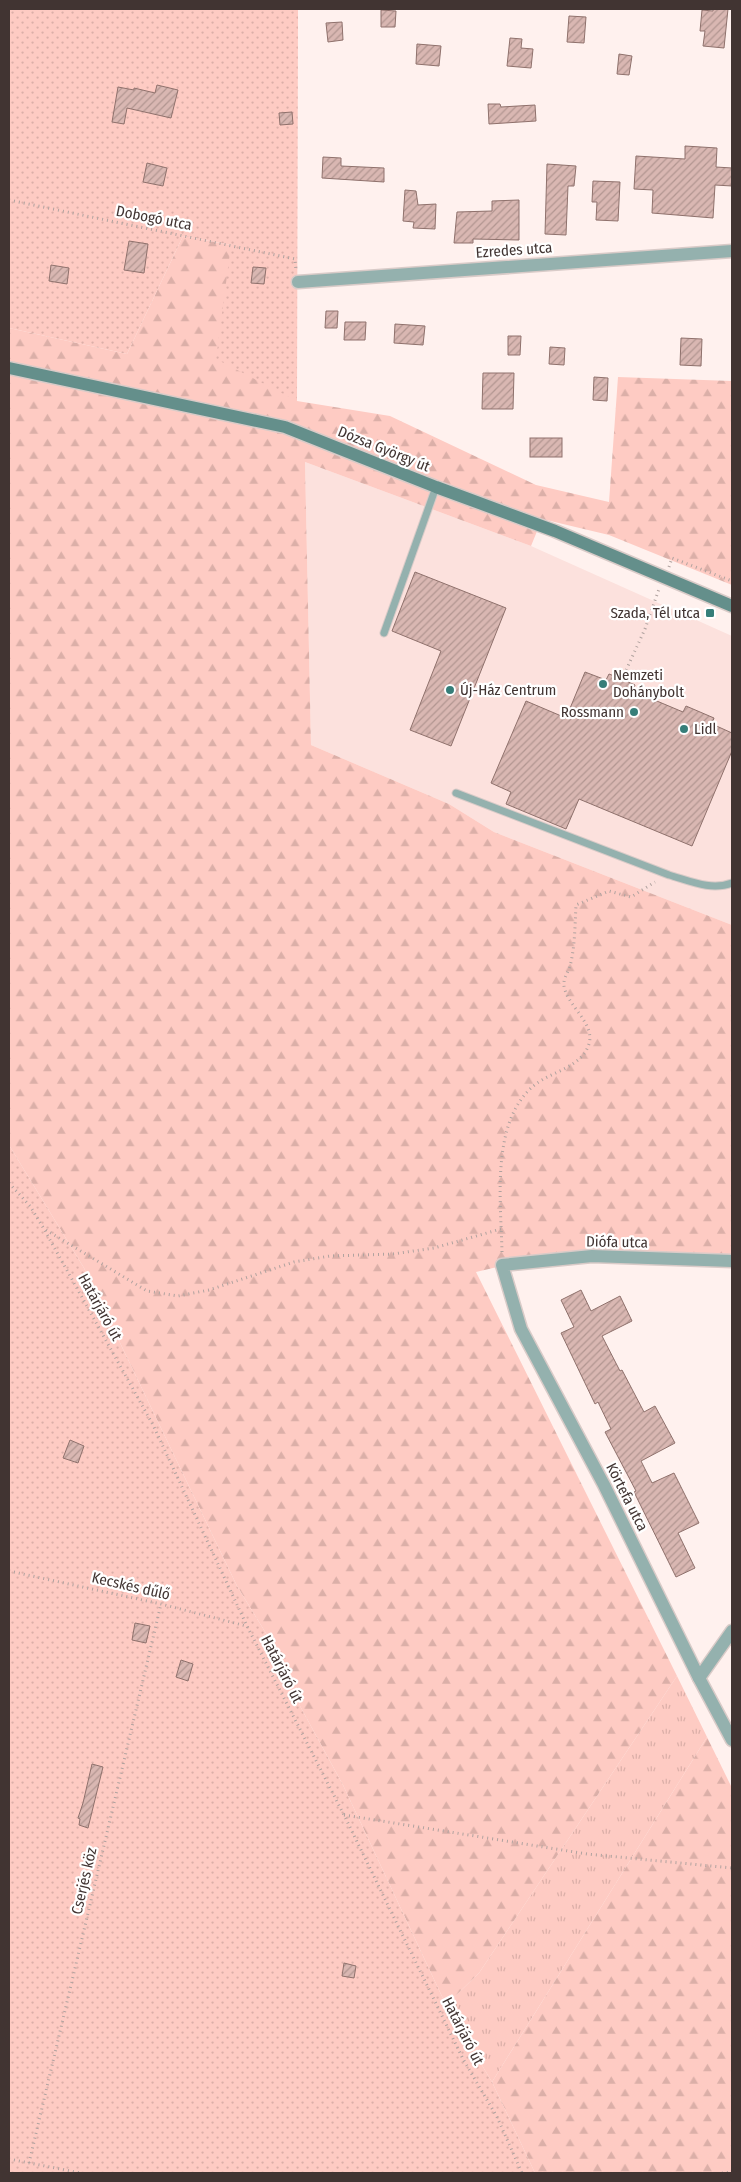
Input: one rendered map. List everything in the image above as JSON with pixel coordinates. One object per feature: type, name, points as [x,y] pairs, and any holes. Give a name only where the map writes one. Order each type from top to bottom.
[{"type":"main road","name":"Dózsa György út","points":[[9,368],[285,427],[436,487],[555,531],[732,606]]},
{"type":"street","name":"Ezredes utca","points":[[298,282],[732,251]]},
{"type":"street","name":"Diófa utca","points":[[502,1266],[592,1256],[732,1262]]},
{"type":"street","name":"Körtefa utca","points":[[502,1266],[521,1329],[604,1485],[699,1678],[732,1740]]},
{"type":"street","points":[[699,1678],[732,1631]]},
{"type":"lane","points":[[384,633],[436,487]]},
{"type":"lane","points":[[456,793],[661,871],[706,886],[732,883]]},
{"type":"path","name":"Dobogó utca","points":[[9,200],[295,259]]},
{"type":"path","points":[[622,679],[645,629]]},
{"type":"path","points":[[502,1266],[501,1158],[508,1126],[517,1104],[534,1085],[552,1073],[578,1061],[586,1051],[590,1041],[582,1018],[565,991],[563,981],[571,963],[576,905],[609,891],[631,897],[656,882],[661,871]]},
{"type":"path","name":"Határjáró út","points":[[9,1183],[30,1206],[44,1229],[153,1425],[247,1626],[344,1815],[463,2059],[498,2117],[522,2173]]},
{"type":"path","points":[[44,1229],[147,1291],[178,1296],[209,1290],[294,1262],[330,1256],[393,1254],[434,1248],[501,1229]]},
{"type":"path","name":"Kecskés dűlő","points":[[9,1571],[161,1604],[247,1626]]},
{"type":"path","name":"Cserjés köz","points":[[29,2163],[161,1604]]},
{"type":"path","points":[[344,1815],[587,1854],[732,1868]]},
{"type":"path","points":[[9,2159],[81,2173]]},
{"type":"path","points":[[722,2173],[732,2172]]},
{"type":"shaded area","points":[[305,462],[531,546],[732,636],[732,925],[494,832],[449,804],[311,745]]},
{"type":"green space","points":[[9,9],[298,9],[297,401],[216,359],[231,245],[183,236],[127,354],[9,328]]},
{"type":"green space","points":[[183,236],[231,245],[297,401],[390,416],[536,485],[609,502],[618,377],[732,381],[732,585],[609,535],[542,519],[531,546],[305,462],[311,745],[449,804],[494,832],[732,925],[732,1254],[571,1258],[507,1265],[476,1272],[677,1676],[479,1973],[446,2005],[343,1785],[300,1706],[286,1666],[237,1586],[84,1268],[9,1145],[9,328],[127,354]]},
{"type":"green space","points":[[9,1145],[84,1268],[237,1586],[286,1666],[300,1706],[343,1785],[446,2005],[492,2082],[535,2173],[9,2173]]},
{"type":"green space","points":[[677,1676],[707,1737],[492,2082],[446,2005],[479,1973]]},
{"type":"green space","points":[[707,1737],[732,1788],[732,2173],[535,2173],[492,2082]]},
{"type":"building","points":[[713,9],[728,9],[724,48],[703,46],[705,31],[700,31],[702,10],[713,11]]},
{"type":"building","points":[[381,10],[396,11],[395,27],[381,27]]},
{"type":"building","points":[[569,16],[586,17],[584,43],[567,42]]},
{"type":"building","points":[[342,22],[343,40],[328,42],[326,23]]},
{"type":"building","points":[[510,38],[522,39],[521,48],[533,49],[531,68],[507,66]]},
{"type":"building","points":[[417,44],[441,46],[439,66],[416,64]]},
{"type":"building","points":[[619,54],[632,56],[629,75],[617,74]]},
{"type":"building","points":[[157,85],[178,90],[171,118],[127,108],[124,124],[112,122],[118,87],[134,90],[134,88],[155,93]]},
{"type":"building","points":[[488,104],[500,104],[501,107],[535,105],[536,121],[489,124]]},
{"type":"building","points":[[292,112],[293,124],[280,125],[279,113]]},
{"type":"building","points":[[685,146],[717,148],[716,167],[732,168],[732,186],[715,185],[713,218],[652,213],[653,190],[634,189],[636,156],[685,159]]},
{"type":"building","points":[[323,157],[341,158],[341,166],[384,168],[384,182],[322,178]]},
{"type":"building","points":[[147,163],[167,168],[163,186],[143,182]]},
{"type":"building","points":[[547,164],[576,166],[574,186],[568,186],[566,235],[545,234]]},
{"type":"building","points":[[593,181],[620,182],[618,221],[596,220],[597,202],[592,202]]},
{"type":"building","points":[[405,190],[416,191],[418,205],[436,204],[435,229],[413,228],[414,222],[403,221]]},
{"type":"building","points":[[519,200],[519,240],[473,239],[473,243],[454,243],[457,212],[492,211],[492,201]]},
{"type":"building","points":[[129,241],[148,244],[144,273],[124,270]]},
{"type":"building","points":[[51,265],[69,268],[67,284],[49,281]]},
{"type":"building","points":[[253,267],[266,268],[264,284],[251,283]]},
{"type":"building","points":[[326,311],[338,311],[337,328],[325,328]]},
{"type":"building","points":[[345,322],[366,322],[365,340],[344,340]]},
{"type":"building","points":[[395,324],[425,326],[423,345],[394,343]]},
{"type":"building","points":[[508,336],[521,336],[520,355],[508,355]]},
{"type":"building","points":[[681,338],[702,339],[701,366],[680,365]]},
{"type":"building","points":[[550,347],[565,348],[564,365],[549,364]]},
{"type":"building","points":[[483,373],[514,373],[513,409],[482,409]]},
{"type":"building","points":[[594,377],[608,378],[607,401],[593,400]]},
{"type":"building","points":[[530,438],[562,438],[562,457],[530,457]]},
{"type":"building","name":"Új-Ház Centrum","points":[[415,572],[506,608],[451,746],[410,730],[441,651],[392,631]]},
{"type":"building","points":[[585,672],[606,680],[609,674],[622,679],[635,685],[633,691],[683,712],[686,706],[714,718],[712,724],[732,733],[732,751],[692,846],[579,799],[566,829],[506,804],[511,792],[491,783],[526,701],[566,718]]},
{"type":"building","points":[[581,1290],[591,1311],[620,1296],[632,1321],[602,1336],[644,1412],[655,1406],[675,1443],[641,1461],[652,1483],[674,1473],[699,1523],[678,1533],[695,1568],[676,1577],[634,1492],[636,1491],[605,1432],[611,1429],[598,1402],[595,1404],[561,1333],[574,1327],[561,1300]]},
{"type":"building","points":[[70,1440],[84,1446],[78,1463],[63,1458]]},
{"type":"building","points":[[135,1623],[150,1626],[146,1643],[132,1640]]},
{"type":"building","points":[[181,1660],[193,1664],[188,1681],[176,1677]]},
{"type":"building","points":[[92,1764],[103,1767],[88,1828],[79,1825],[80,1819],[78,1818]]},
{"type":"building","points":[[344,1963],[356,1966],[354,1978],[342,1976]]},
{"type":"place","name":"Szada, Tél utca","points":[[710,613]]},
{"type":"place","name":"Nemzeti Dohánybolt","points":[[603,684]]},
{"type":"place","name":"Új-Ház Centrum","points":[[450,690]]},
{"type":"place","name":"Rossmann","points":[[634,712]]},
{"type":"place","name":"Lidl","points":[[684,729]]}]
